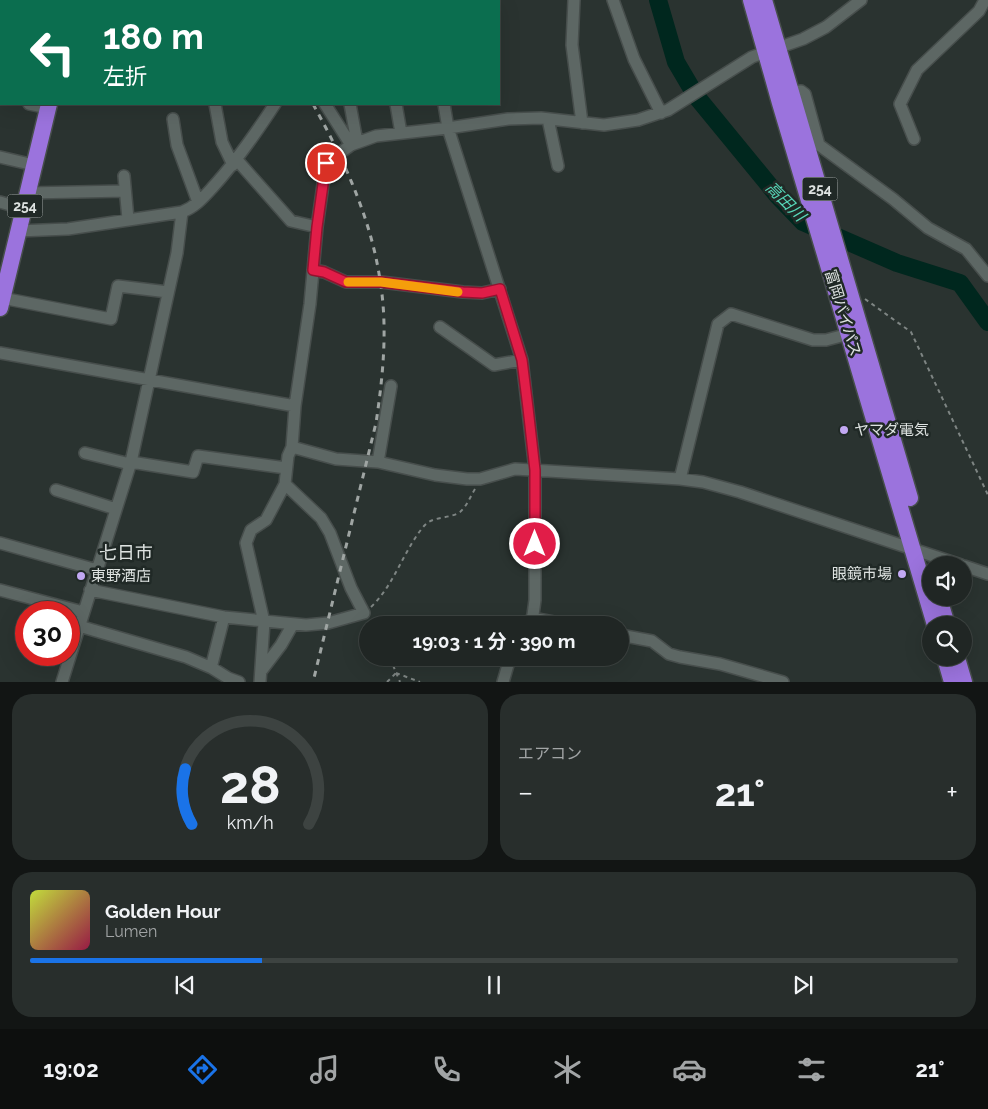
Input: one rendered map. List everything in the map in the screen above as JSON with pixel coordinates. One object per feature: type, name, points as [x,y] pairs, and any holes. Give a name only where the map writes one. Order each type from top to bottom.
[{"type":"highway","name":"富岡バイパス","points":[[751,0],[772,50],[848,283],[919,550],[933,616]]},
{"type":"highway","name":"富岡バイパス","points":[[764,0],[772,50]]},
{"type":"highway","name":"富岡バイパス","points":[[788,98],[828,264],[849,334],[922,556]]},
{"type":"highway","name":"254","points":[[1,303],[48,106]]},
{"type":"highway","points":[[947,666],[952,682]]},
{"type":"highway","points":[[959,666],[964,682]]},
{"type":"street","points":[[574,0],[572,44],[582,123]]},
{"type":"street","points":[[613,0],[634,59],[664,112]]},
{"type":"street","points":[[261,677],[264,622],[246,543],[251,530],[266,520],[284,484],[288,456],[292,447],[295,406],[310,304],[317,227],[326,163],[354,143],[376,136],[508,119],[548,119],[604,125],[638,120],[664,112],[752,57],[803,39],[826,27],[861,0]]},
{"type":"street","points":[[914,139],[900,104],[912,78],[917,70],[979,11],[985,0]]},
{"type":"street","points":[[788,98],[801,91],[805,94],[819,144],[893,199],[928,228],[966,249],[988,276]]},
{"type":"street","points":[[216,105],[222,142],[235,163],[291,222],[317,227]]},
{"type":"street","points":[[18,231],[68,229],[182,212],[191,209],[235,163],[274,105]]},
{"type":"street","points":[[326,105],[354,143]]},
{"type":"street","points":[[350,105],[354,143]]},
{"type":"street","points":[[396,105],[401,133]]},
{"type":"street","points":[[444,105],[448,128],[522,360],[535,470],[535,600],[531,616]]},
{"type":"street","points":[[173,119],[177,145],[198,202]]},
{"type":"street","points":[[548,119],[558,166]]},
{"type":"street","points":[[0,157],[34,165]]},
{"type":"street","points":[[124,176],[128,219]]},
{"type":"street","points":[[28,193],[125,191]]},
{"type":"street","points":[[0,202],[24,209]]},
{"type":"street","points":[[80,622],[131,463],[178,253],[182,212]]},
{"type":"street","points":[[313,270],[324,272],[346,282],[381,282],[482,293],[500,289]]},
{"type":"street","points":[[1,303],[111,319],[118,286],[168,292]]},
{"type":"street","points":[[680,479],[718,324],[731,314],[813,340],[826,340],[849,334]]},
{"type":"street","points":[[440,327],[494,365],[522,360]]},
{"type":"street","points":[[0,353],[295,406]]},
{"type":"street","points":[[378,462],[391,386]]},
{"type":"street","points":[[292,447],[336,459],[378,462],[435,475],[480,479],[515,469],[680,479],[740,492],[936,556]]},
{"type":"street","points":[[85,453],[131,463],[194,472],[198,456],[286,468]]},
{"type":"street","points":[[90,590],[224,617],[264,622],[306,625],[328,623],[364,613],[350,588],[326,526],[321,518],[284,484]]},
{"type":"street","points":[[56,490],[116,509]]},
{"type":"street","points":[[0,543],[97,570]]},
{"type":"street","points":[[972,568],[988,574]]},
{"type":"street","points":[[0,590],[83,612]]},
{"type":"street","points":[[212,664],[224,617]]},
{"type":"street","points":[[261,677],[293,624]]},
{"type":"street","points":[[80,626],[186,657],[239,682]]},
{"type":"street","points":[[629,637],[652,641],[670,654],[680,657],[720,664],[783,682]]},
{"type":"street","points":[[62,682],[67,666]]},
{"type":"street","points":[[503,682],[508,666]]},
{"type":"path","points":[[848,283],[911,332],[988,495]]},
{"type":"path","points":[[364,613],[385,592],[408,550],[426,524],[459,513],[467,504],[480,479]]},
{"type":"path","points":[[393,666],[400,682]]},
{"type":"path","points":[[387,682],[396,673]]},
{"type":"path","points":[[396,673],[420,682]]},
{"type":"waterway","name":"高田川","points":[[658,0],[676,62],[696,96],[778,196],[803,222],[897,263],[960,283],[988,322]]},
{"type":"railway","points":[[313,682],[376,423],[381,388],[384,334],[380,280],[376,257],[363,211],[345,167],[314,105]]},
{"type":"slow traffic","points":[[348,282],[381,282],[458,292]]},
{"type":"place","name":"ヤマダ電気","points":[[844,430]]},
{"type":"place","name":"眼鏡市場","points":[[902,574]]},
{"type":"place","name":"東野酒店","points":[[81,576]]},
{"type":"district","name":"七日市","points":[[126,553]]},
{"type":"route","points":[[326,163],[313,270],[324,272],[346,282],[381,282],[482,293],[500,289],[522,360],[535,470],[535,544]]}]
